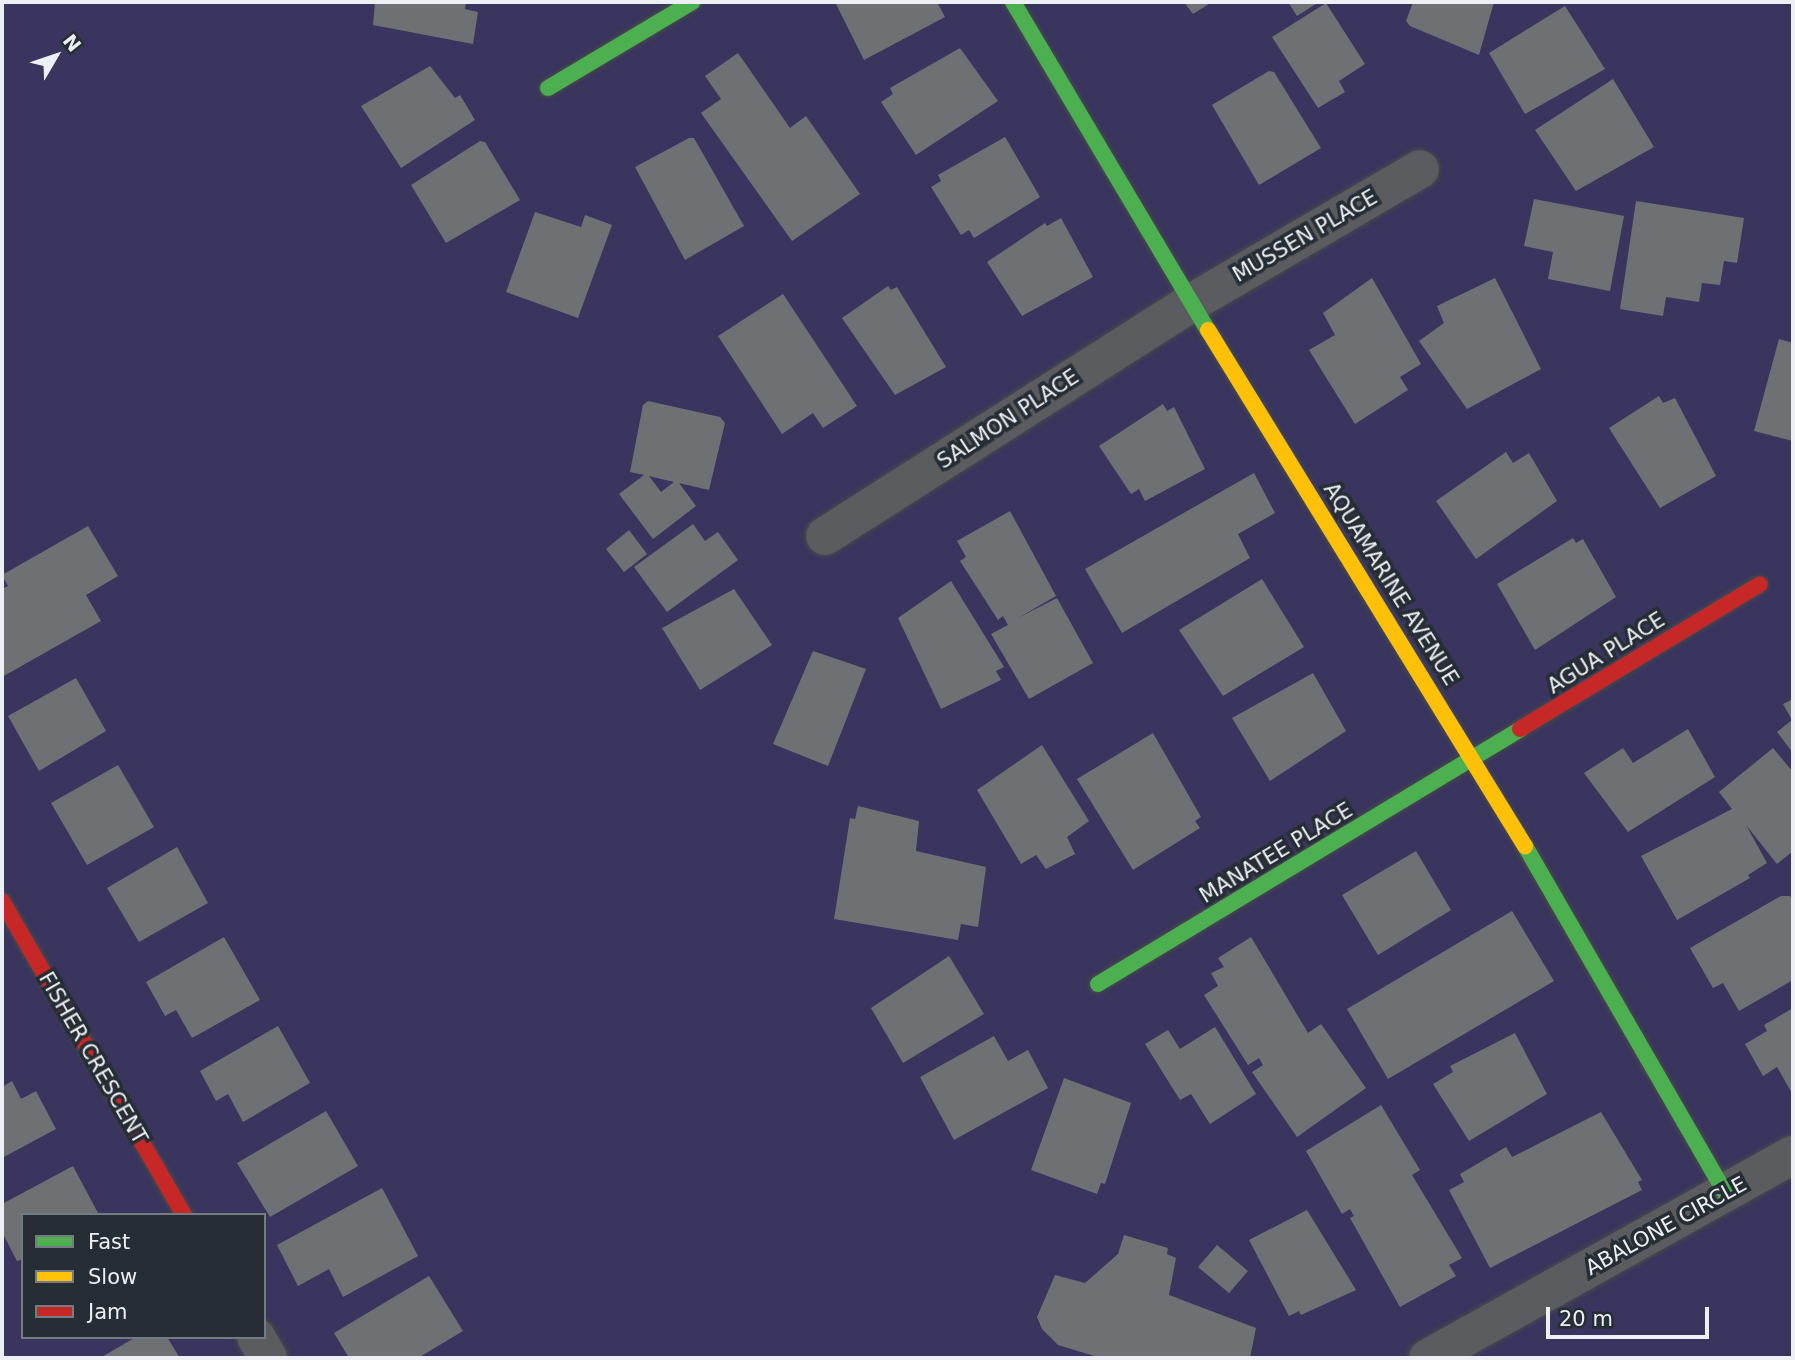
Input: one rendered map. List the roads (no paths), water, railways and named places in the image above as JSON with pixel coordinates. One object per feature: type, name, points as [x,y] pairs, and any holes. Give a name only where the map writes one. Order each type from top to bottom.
[{"type":"street","points":[[548,88],[692,2]]},
{"type":"street","name":"AQUAMARINE AVENUE","points":[[1013,2],[1191,303],[1475,759],[1725,1193]]},
{"type":"street","name":"MUSSEN PLACE","points":[[1191,303],[1420,169]]},
{"type":"street","name":"SALMON PLACE","points":[[825,536],[1191,303]]},
{"type":"street","name":"AGUA PLACE","points":[[1475,759],[1760,584]]},
{"type":"street","name":"MANATEE PLACE","points":[[1098,984],[1475,759]]},
{"type":"street","name":"FISHER CRESCENT","points":[[2,901],[183,1213]]},
{"type":"street","name":"ABALONE CIRCLE","points":[[1428,1358],[1793,1154]]},
{"type":"street","points":[[257,1339],[268,1358]]}]
